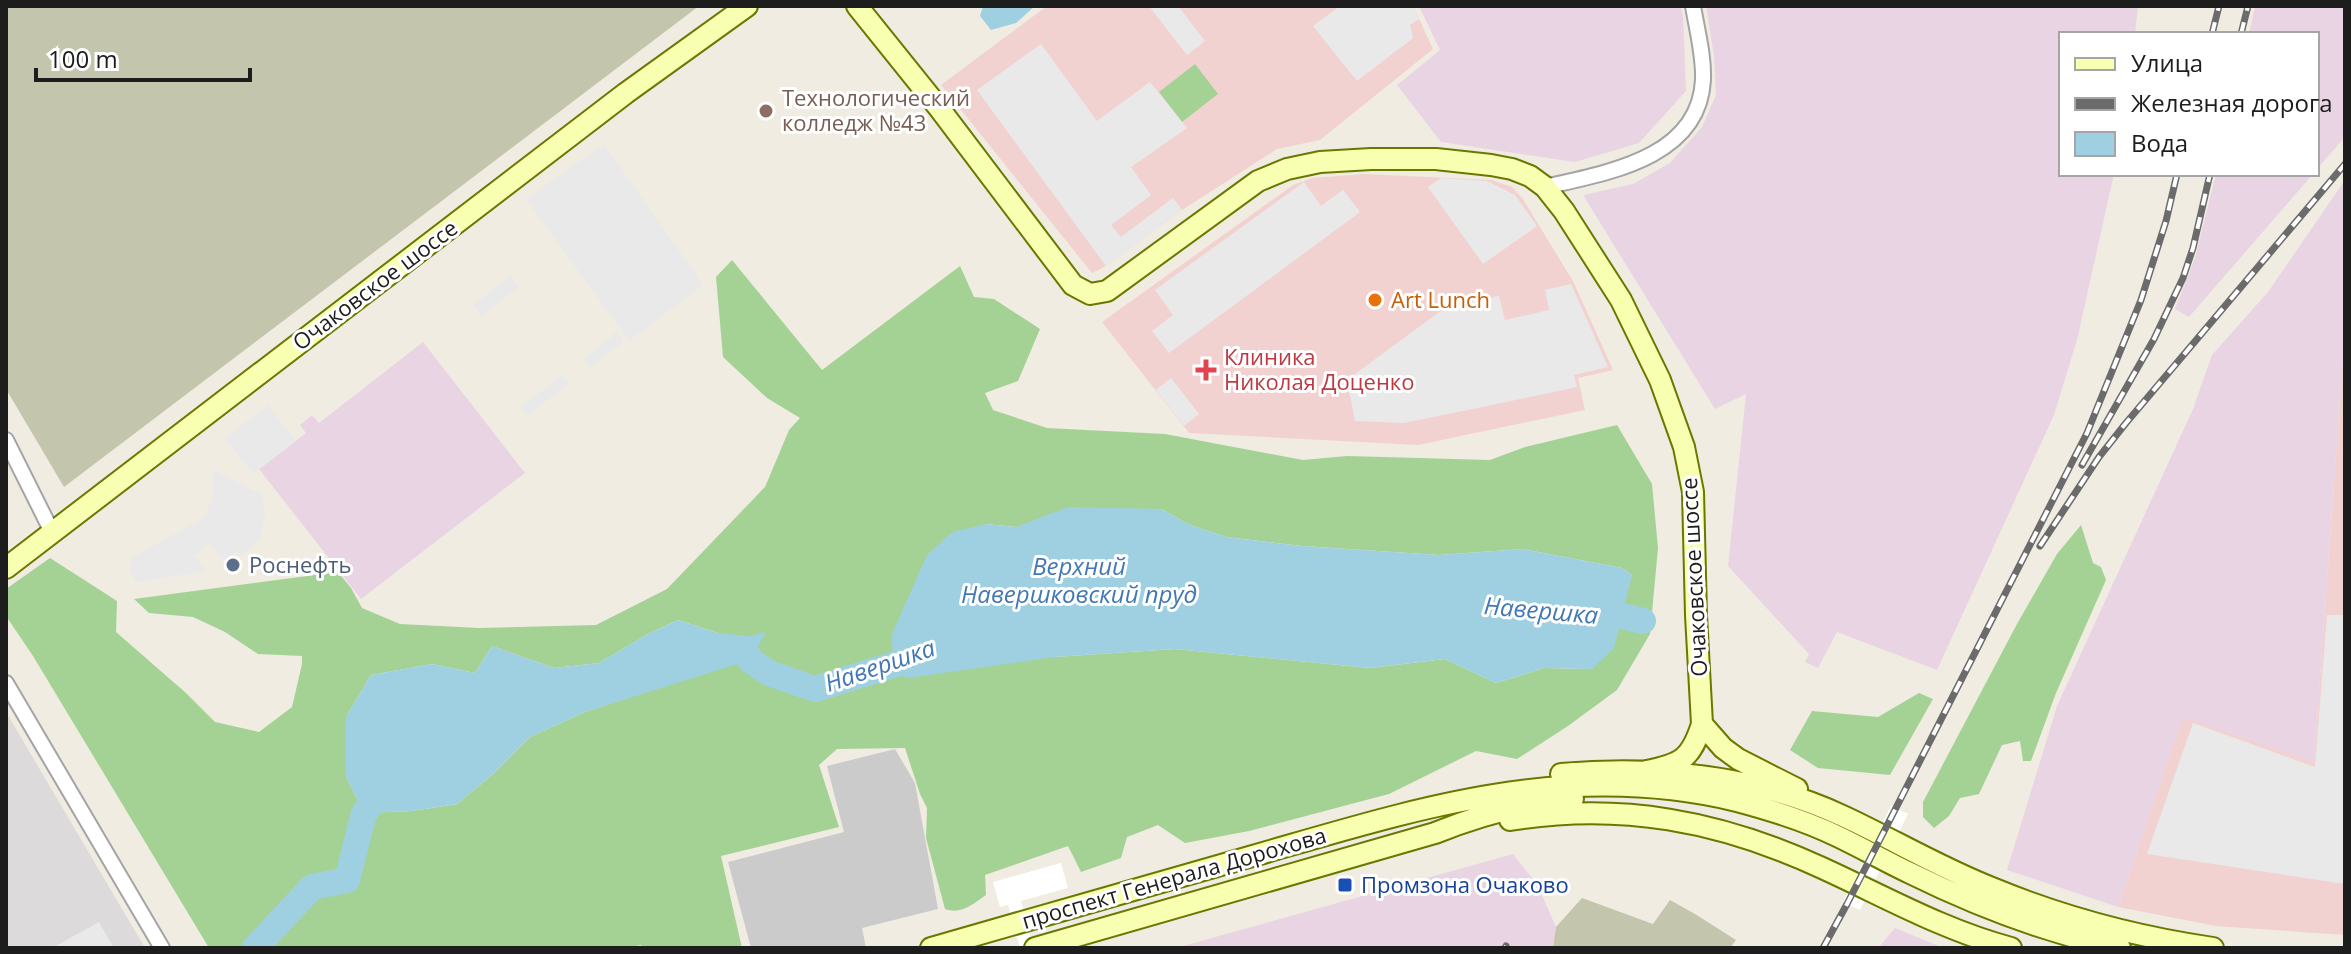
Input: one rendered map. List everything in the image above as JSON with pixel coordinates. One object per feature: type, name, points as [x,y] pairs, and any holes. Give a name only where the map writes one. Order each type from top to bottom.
[{"type":"main road","name":"Очаковское шоссе","points":[[6,568],[636,85],[747,6]]},
{"type":"main road","name":"Очаковское шоссе","points":[[857,6],[1073,285],[1090,294],[1100,294],[1122,282],[1237,195],[1258,181],[1287,169],[1345,160],[1436,159],[1512,169],[1530,176],[1545,187],[1621,300],[1660,380],[1684,447],[1693,492],[1702,724]]},
{"type":"main road","points":[[1647,771],[1683,760],[1697,739],[1702,724]]},
{"type":"main road","points":[[1702,724],[1723,748],[1738,759],[1874,831]]},
{"type":"main road","name":"проспект Генерала Дорохова","points":[[1417,809],[1454,794],[1516,780],[1583,772],[1647,771],[1698,775],[1763,788],[1842,816],[1991,888],[2052,910],[2101,925],[2213,948]]},
{"type":"main road","name":"проспект Генерала Дорохова","points":[[931,948],[1417,809],[1493,794],[1564,786],[1663,789],[1736,801],[1836,835],[1907,872],[1983,906],[2070,936],[2120,948]]},
{"type":"main road","name":"проспект Генерала Дорохова","points":[[1035,948],[1435,833],[1477,816],[1555,800],[1627,799],[1695,806],[1767,823],[1798,834],[1979,918],[2064,948]]},
{"type":"main road","name":"проспект Генерала Дорохова","points":[[1435,833],[1518,819],[1565,815],[1615,813],[1685,821],[1755,840],[1823,868],[1922,917],[2011,948]]},
{"type":"street","points":[[1545,187],[1623,168],[1650,157],[1682,130],[1700,99],[1703,80],[1693,6]]},
{"type":"street","points":[[6,440],[52,532]]},
{"type":"street","points":[[6,683],[162,948]]},
{"type":"shaded area","points":[[6,6],[699,6],[64,487],[6,389]]},
{"type":"shaded area","points":[[1047,6],[1413,6],[1433,49],[1320,140],[1277,149],[1092,273],[941,85]]},
{"type":"shaded area","points":[[1149,6],[1178,6],[1205,41],[1187,55]]},
{"type":"shaded area","points":[[1340,6],[1413,6],[1419,19],[1410,25],[1413,38],[1357,81],[1313,26]]},
{"type":"shaded area","points":[[1419,6],[1680,6],[1686,91],[1639,143],[1575,162],[1441,142],[1397,85],[1440,50]]},
{"type":"shaded area","points":[[1706,6],[2138,6],[2135,32],[2059,32],[2059,176],[2114,176],[2077,340],[2054,415],[1937,670],[1837,632],[1818,668],[1805,662],[1809,654],[1728,566],[1746,394],[1715,409],[1583,195],[1633,184],[1670,163],[1702,127],[1716,95]]},
{"type":"shaded area","points":[[2255,6],[2345,6],[2345,137],[2319,167],[2319,32],[2249,32]]},
{"type":"shaded area","points":[[1041,44],[1097,121],[1150,82],[1187,128],[1131,167],[1151,195],[1111,225],[1121,237],[1173,198],[1182,210],[1106,266],[977,90]]},
{"type":"shaded area","points":[[604,144],[703,285],[629,341],[526,199]]},
{"type":"shaded area","points":[[1364,174],[1492,180],[1512,187],[1523,199],[1574,283],[1613,370],[1578,378],[1585,410],[1418,445],[1189,433],[1102,322],[1293,185],[1312,178]]},
{"type":"shaded area","points":[[2216,176],[2311,176],[2189,317],[2175,309],[2195,258]]},
{"type":"shaded area","points":[[1441,178],[1487,181],[1515,195],[1537,226],[1483,264],[1428,187]]},
{"type":"shaded area","points":[[2345,180],[2345,328],[2314,762],[2183,717],[2118,907],[2007,870],[2057,706],[2193,409],[2212,355],[2268,292]]},
{"type":"shaded area","points":[[1304,182],[1321,206],[1343,190],[1360,212],[1169,353],[1152,331],[1173,315],[1155,290]]},
{"type":"shaded area","points":[[510,276],[519,287],[481,316],[473,305]]},
{"type":"shaded area","points":[[1571,284],[1608,367],[1574,375],[1577,387],[1404,423],[1355,421],[1347,380],[1446,307],[1499,296],[1505,320],[1549,310],[1545,290]]},
{"type":"shaded area","points":[[2345,328],[2345,935],[2216,926],[2118,907],[2183,716],[2314,762]]},
{"type":"shaded area","points":[[617,332],[624,341],[590,368],[584,359]]},
{"type":"shaded area","points":[[423,342],[525,473],[361,599],[259,469],[306,433],[300,425],[312,415],[319,423]]},
{"type":"shaded area","points":[[562,375],[569,383],[528,416],[521,407]]},
{"type":"shaded area","points":[[1171,378],[1199,414],[1184,426],[1156,390]]},
{"type":"shaded area","points":[[268,405],[296,441],[253,474],[225,438]]},
{"type":"shaded area","points":[[214,470],[262,495],[265,517],[260,537],[241,556],[236,551],[225,561],[209,543],[194,556],[206,571],[136,582],[129,570],[133,557],[204,518],[213,497]]},
{"type":"shaded area","points":[[2327,615],[2345,615],[2345,884],[2147,854],[2193,723],[2315,767]]},
{"type":"shaded area","points":[[6,712],[145,948],[6,948]]},
{"type":"shaded area","points":[[895,749],[915,783],[938,909],[862,928],[866,948],[751,948],[728,862],[844,832],[827,766]]},
{"type":"shaded area","points":[[1513,854],[1537,884],[1556,927],[1553,948],[1176,948]]},
{"type":"shaded area","points":[[1582,898],[1653,924],[1670,900],[1736,940],[1730,948],[1553,948],[1556,927]]},
{"type":"shaded area","points":[[99,922],[114,948],[52,948],[90,927]]},
{"type":"shaded area","points":[[1895,928],[1944,948],[1878,948]]},
{"type":"green space","points":[[1195,64],[1218,94],[1182,122],[1159,92]]},
{"type":"green space","points":[[732,260],[822,370],[960,266],[974,297],[994,299],[1040,329],[1018,381],[985,393],[993,410],[1047,428],[1165,434],[1303,460],[1347,456],[1490,460],[1525,447],[1617,425],[1652,484],[1658,548],[1650,634],[1617,690],[1517,759],[1476,751],[1389,794],[1249,831],[1185,843],[1158,825],[1127,837],[1121,858],[1081,872],[1068,846],[985,875],[986,895],[962,910],[945,909],[926,838],[927,808],[905,748],[837,749],[819,765],[839,827],[721,856],[742,948],[642,948],[641,945],[627,948],[209,948],[6,616],[6,589],[50,558],[117,601],[116,632],[215,722],[259,732],[292,707],[302,656],[258,654],[225,632],[193,617],[149,613],[134,599],[338,572],[362,608],[400,624],[479,628],[596,625],[667,589],[765,487],[789,430],[800,418],[767,398],[723,357],[716,277]],"holes":[[[1161,509],[1190,525],[1226,537],[1302,546],[1439,555],[1523,549],[1622,568],[1632,575],[1592,669],[1544,668],[1496,683],[1445,659],[1370,668],[1175,649],[1054,657],[986,524],[1016,527]],[[678,620],[736,639],[765,633],[658,687],[585,712],[530,737],[457,804],[412,811],[364,813],[346,777],[346,717],[371,675],[432,664],[475,673],[492,646],[554,668],[599,663]]]},
{"type":"green space","points":[[2081,525],[2093,563],[2101,567],[2106,580],[2056,693],[2031,761],[2023,761],[2020,741],[2002,745],[1979,794],[1960,798],[1949,816],[1934,828],[1923,817],[1923,802],[2017,624],[2057,554]]},
{"type":"green space","points":[[1919,693],[1933,699],[1890,775],[1818,768],[1790,750],[1812,711],[1878,717]]},
{"type":"water","points":[[983,6],[1035,6],[1016,23],[991,30],[980,16]]},
{"type":"water","name":"Верхний Навершковский пруд","points":[[1068,507],[1161,509],[1190,525],[1226,537],[1302,546],[1439,555],[1523,549],[1622,568],[1632,575],[1614,648],[1592,669],[1544,668],[1496,683],[1445,659],[1370,668],[1175,649],[1054,657],[908,678],[893,672],[892,634],[927,555],[952,532],[986,524],[1016,527]]},
{"type":"water","points":[[678,620],[736,639],[766,632],[750,660],[585,712],[530,737],[457,804],[412,811],[364,813],[346,777],[346,717],[371,675],[432,664],[475,673],[492,646],[554,668],[599,663]]},
{"type":"pier","points":[[1891,806],[1908,814],[1860,910],[1843,902]]},
{"type":"pier","points":[[1061,863],[1068,888],[1021,901],[1034,948],[1020,948],[1008,905],[1000,907],[993,882]]},
{"type":"waterway","name":"Навершка","points":[[1587,613],[1643,621]]},
{"type":"waterway","name":"Навершка","points":[[720,646],[745,649],[750,660],[769,673],[815,689],[925,653]]},
{"type":"waterway","name":"Навершка","points":[[255,948],[312,887],[347,880],[364,813],[387,787]]},
{"type":"railway","points":[[2212,32],[2219,6]]},
{"type":"railway","points":[[2242,32],[2248,6]]},
{"type":"railway","points":[[2040,546],[2099,457],[2126,423],[2345,164]]},
{"type":"railway","points":[[1823,948],[2087,433],[2141,300],[2177,176]]},
{"type":"railway","points":[[2082,465],[2154,339],[2183,278],[2210,176]]},
{"type":"place","name":"Технологический колледж №43","points":[[766,111]]},
{"type":"place","name":"Art Lunch","points":[[1375,300]]},
{"type":"place","name":"Клиника Николая Доценко","points":[[1206,370]]},
{"type":"place","name":"Роснефть","points":[[233,565]]},
{"type":"place","name":"Промзона Очаково","points":[[1345,885]]}]
